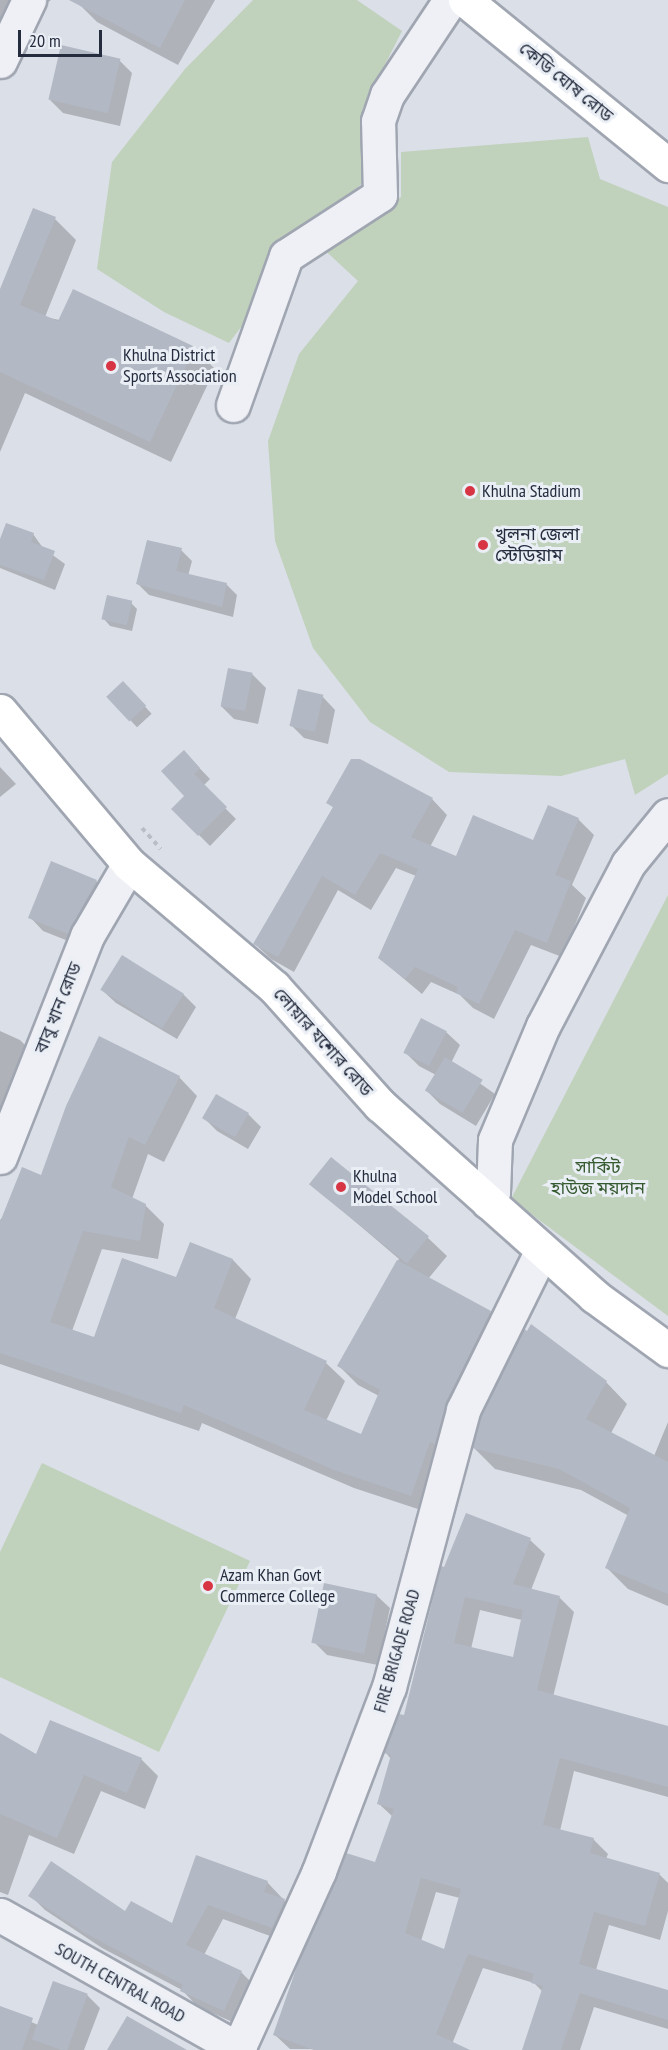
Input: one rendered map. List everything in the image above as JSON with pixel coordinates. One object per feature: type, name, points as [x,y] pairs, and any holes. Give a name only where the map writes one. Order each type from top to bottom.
[{"type":"main road","name":"কেডি ঘোষ রোড","points":[[465,0],[668,165]]},
{"type":"main road","name":"লোয়ার যশোর রোড","points":[[0,711],[129,864],[274,987],[380,1105],[594,1296],[668,1350]]},
{"type":"street","points":[[0,61],[29,0]]},
{"type":"street","points":[[233,405],[286,256],[380,195],[378,122],[387,94],[450,0]]},
{"type":"street","points":[[488,1202],[493,1192],[495,1140],[543,1026],[628,864],[668,815]]},
{"type":"street","name":"বাবু খান রোড","points":[[0,1157],[87,936],[129,864]]},
{"type":"street","name":"FIRE BRIGADE ROAD","points":[[239,2049],[319,1871],[389,1687],[463,1410],[542,1250]]},
{"type":"street","name":"SOUTH CENTRAL ROAD","points":[[0,1915],[239,2049]]},
{"type":"green space","points":[[253,0],[357,0],[402,31],[362,110],[372,174],[320,223],[229,343],[164,312],[97,269],[112,162],[185,69]]},
{"type":"green space","name":"খুলনা জেলা স্টেডিয়াম","points":[[588,137],[600,179],[668,207],[668,774],[635,795],[625,759],[561,776],[449,772],[370,722],[313,648],[275,541],[268,441],[299,354],[358,281],[317,243],[401,197],[401,152]]},
{"type":"green space","name":"সার্কিট হাউজ ময়দান","points":[[668,895],[668,1316],[511,1199]]},
{"type":"green space","name":"Azam Khan Govt Commerce College","points":[[42,1463],[250,1561],[159,1752],[0,1677],[0,1552]]},
{"type":"building","points":[[69,0],[185,0],[160,48]]},
{"type":"building","points":[[61,45],[120,59],[108,113],[48,100]]},
{"type":"building","name":"Khulna District Sports Association","points":[[33,208],[56,217],[20,305],[58,321],[73,289],[195,347],[150,442],[0,372],[0,289]]},
{"type":"building","points":[[6,523],[34,533],[31,542],[55,551],[44,580],[0,565],[0,539]]},
{"type":"building","points":[[147,540],[182,548],[176,571],[227,583],[222,607],[136,584]]},
{"type":"building","points":[[107,595],[132,601],[127,625],[101,619]]},
{"type":"building","points":[[228,668],[253,673],[245,711],[221,706]]},
{"type":"building","points":[[123,681],[146,706],[129,722],[106,697]]},
{"type":"building","points":[[298,689],[323,695],[315,732],[289,726]]},
{"type":"building","points":[[184,750],[200,768],[194,774],[227,807],[198,836],[171,809],[184,796],[161,771]]},
{"type":"building","points":[[351,759],[360,759],[433,798],[411,837],[456,856],[473,815],[533,840],[548,805],[579,818],[555,875],[571,881],[547,943],[515,930],[479,1004],[456,993],[458,987],[415,967],[405,979],[378,958],[418,869],[380,853],[355,895],[322,876],[278,957],[253,944],[333,807],[326,803]]},
{"type":"building","points":[[51,861],[97,880],[68,934],[28,918]]},
{"type":"building","points":[[122,955],[184,994],[162,1028],[100,990]]},
{"type":"building","points":[[421,1018],[447,1031],[429,1066],[403,1053]]},
{"type":"building","points":[[99,1036],[180,1076],[145,1145],[129,1137],[111,1187],[146,1204],[140,1241],[83,1231],[50,1322],[94,1337],[122,1258],[176,1277],[190,1242],[233,1259],[214,1308],[327,1361],[304,1410],[361,1434],[380,1390],[337,1366],[397,1260],[491,1311],[446,1402],[435,1444],[430,1442],[411,1496],[334,1470],[184,1405],[181,1413],[0,1353],[0,1222],[22,1167],[41,1175],[66,1106]]},
{"type":"building","points":[[445,1057],[483,1080],[463,1113],[425,1090]]},
{"type":"building","points":[[216,1094],[249,1113],[235,1137],[202,1118]]},
{"type":"building","points":[[331,1157],[429,1236],[407,1263],[309,1184]]},
{"type":"building","points":[[531,1324],[607,1381],[586,1419],[668,1462],[668,1594],[605,1568],[630,1508],[559,1469],[472,1448],[481,1417],[524,1329],[527,1331]]},
{"type":"building","points":[[466,1513],[531,1538],[513,1584],[560,1596],[537,1690],[668,1726],[668,1787],[560,1758],[543,1825],[594,1838],[590,1853],[660,1873],[645,1926],[594,1912],[579,1964],[668,1990],[668,2020],[580,1993],[561,2050],[522,2050],[543,1986],[531,1983],[534,1974],[468,1954],[436,2034],[470,2050],[314,2050],[273,2035],[301,1955],[346,1853],[375,1862],[394,1809],[377,1804],[391,1755],[384,1753],[399,1714],[404,1715],[441,1566],[444,1567]],"holes":[[[465,1597],[523,1610],[513,1657],[454,1643]],[[421,1878],[461,1889],[444,1949],[405,1933]]]},
{"type":"building","points":[[324,1583],[377,1594],[364,1654],[311,1643]]},
{"type":"building","points":[[50,1720],[142,1758],[127,1793],[84,1775],[57,1838],[0,1814],[0,1733],[36,1754]]},
{"type":"building","points":[[196,1855],[268,1881],[264,1892],[285,1899],[272,1928],[208,1905],[186,1945],[242,1971],[224,2011],[180,1991],[183,1985],[85,1933],[28,1896],[51,1861],[125,1911],[131,1901],[172,1923]]},
{"type":"building","points":[[53,1981],[88,1994],[67,2050],[32,2039]]},
{"type":"building","points":[[0,2006],[33,2018],[22,2050],[0,2050]]},
{"type":"building","points":[[127,2016],[187,2050],[107,2050]]},
{"type":"place","name":"Khulna District Sports Association","points":[[111,366]]},
{"type":"place","name":"Khulna Stadium","points":[[470,491]]},
{"type":"place","name":"খুলনা জেলা স্টেডিয়াম","points":[[483,545]]},
{"type":"place","name":"Khulna Model School","points":[[341,1187]]},
{"type":"place","name":"Azam Khan Govt Commerce College","points":[[208,1586]]}]
